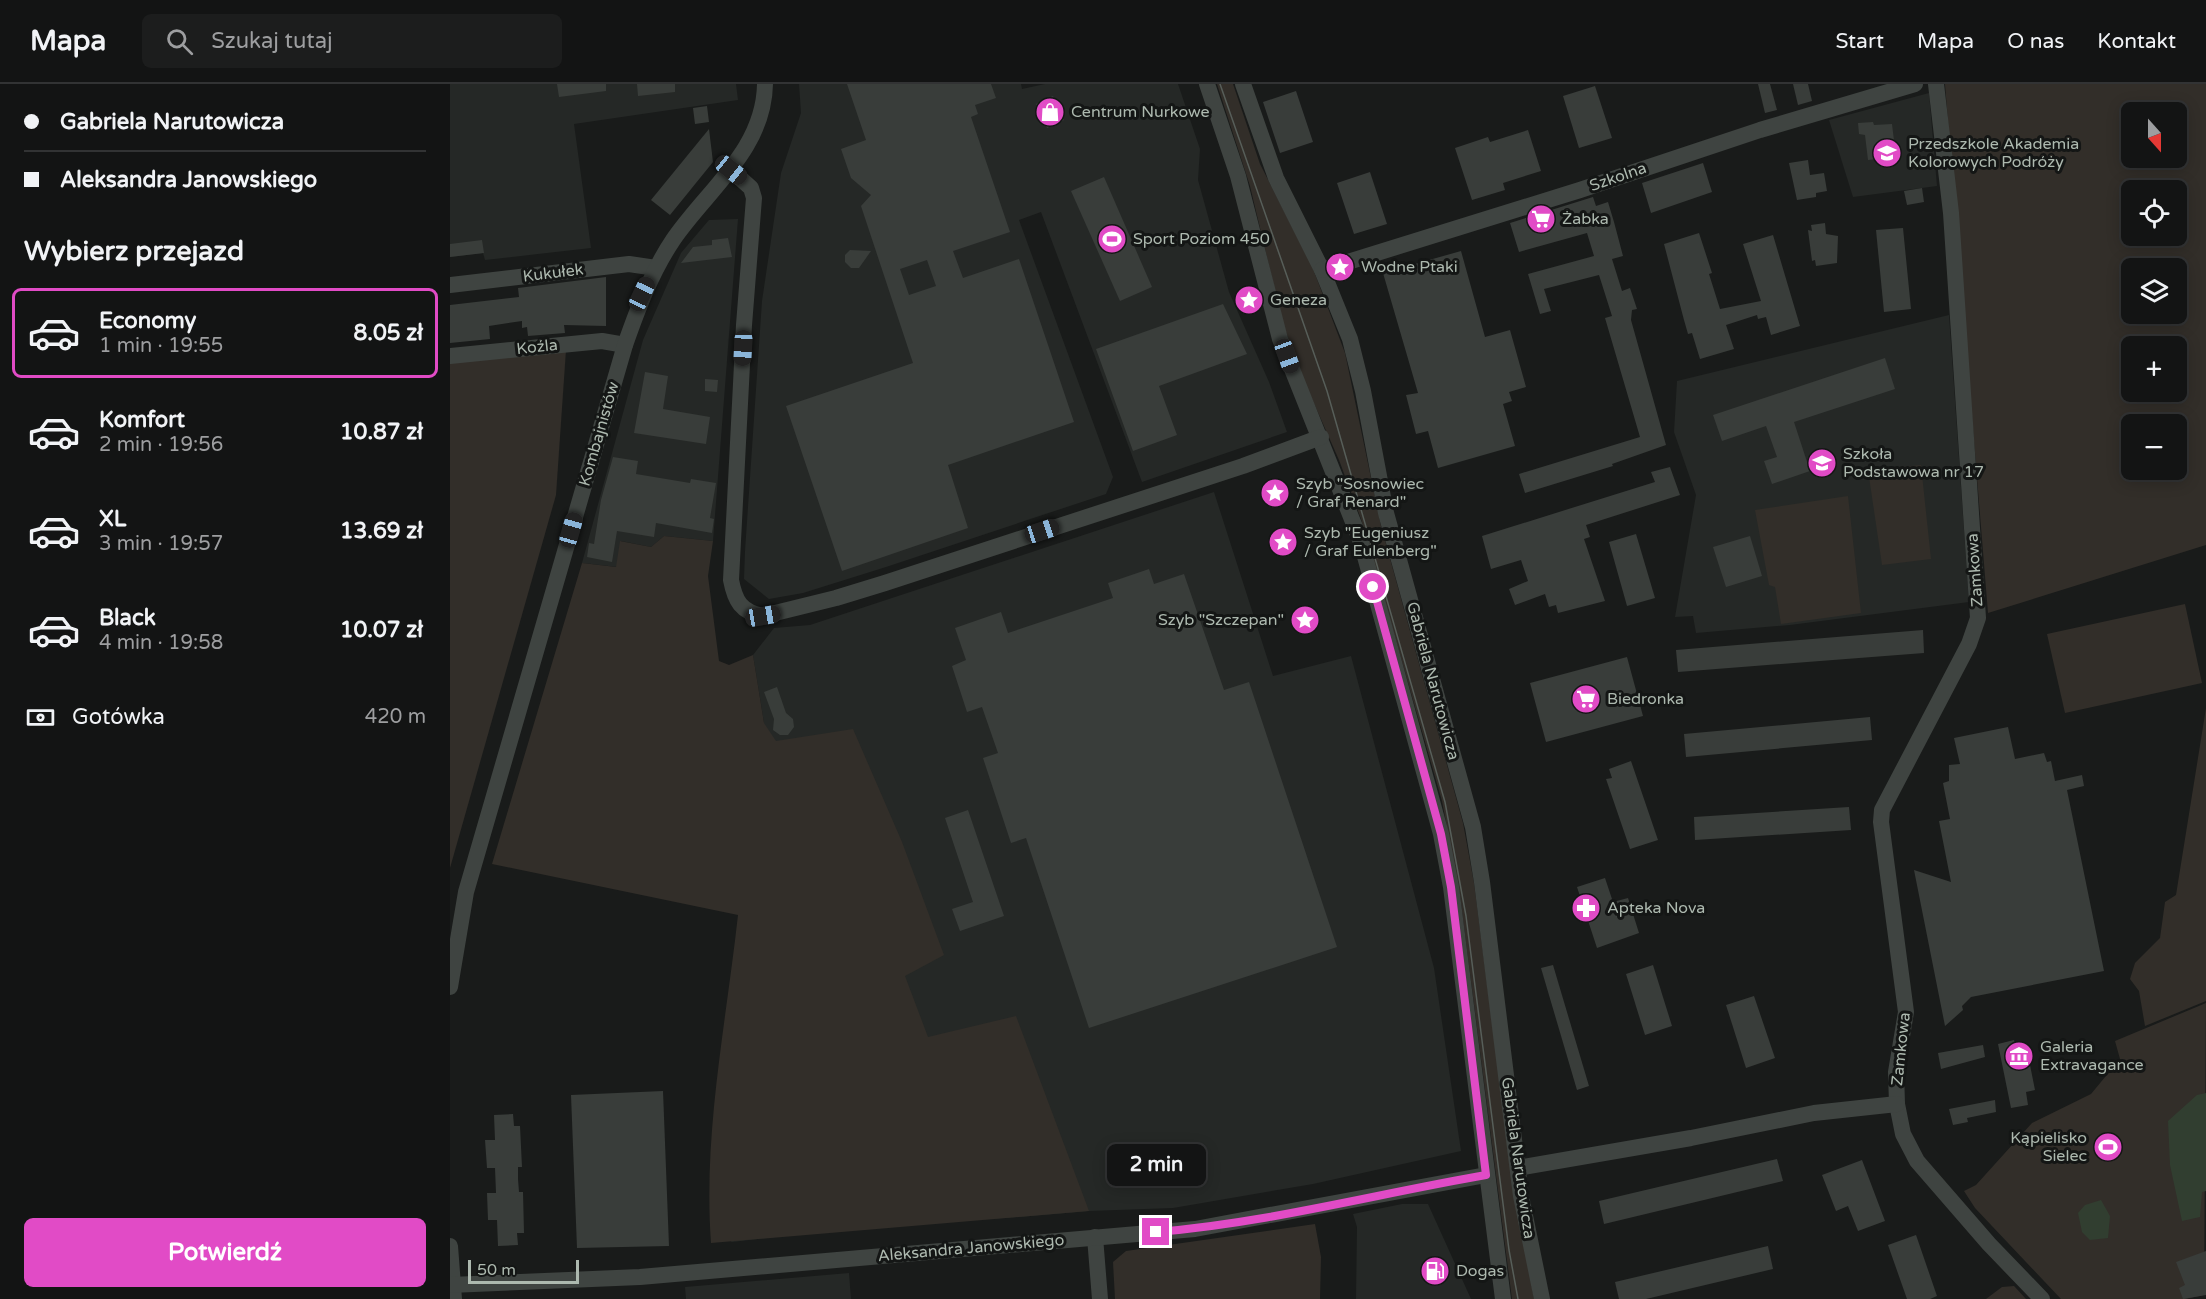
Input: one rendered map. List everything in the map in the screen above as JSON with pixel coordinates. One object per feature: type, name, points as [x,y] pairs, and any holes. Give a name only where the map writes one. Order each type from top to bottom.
[{"type":"street","name":"Kombajnistów","points":[[450,987],[466,892],[625,345],[642,294],[680,230],[745,150],[759,118],[765,84]]},
{"type":"street","name":"Gabriela Narutowicza","points":[[1207,84],[1238,176],[1280,339],[1321,436],[1361,542],[1441,834],[1451,887],[1503,1299]]},
{"type":"street","name":"Gabriela Narutowicza","points":[[1243,84],[1275,178],[1338,305],[1353,349],[1386,513],[1473,827],[1518,1168],[1535,1274],[1542,1299]]},
{"type":"street","name":"Szkolna","points":[[1322,270],[1915,84]]},
{"type":"street","name":"Zamkowa","points":[[1936,84],[1951,213],[1978,618],[1969,644],[1882,810],[1881,822],[1906,1012],[1896,1072],[1897,1104],[1903,1134],[1917,1161],[1976,1230],[2042,1299]]},
{"type":"street","points":[[731,170],[751,188],[754,198],[744,326],[731,580],[737,603],[753,614],[763,616],[779,613],[836,598],[1221,473],[1321,436]]},
{"type":"street","name":"Kukułek","points":[[450,285],[629,264],[656,268]]},
{"type":"street","name":"Koźla","points":[[450,356],[602,341],[625,345]]},
{"type":"street","name":"Zamkowa","points":[[1518,1168],[1691,1138],[1814,1113],[1897,1104]]},
{"type":"street","name":"Aleksandra Janowskiego","points":[[452,1289],[640,1277],[1195,1229],[1486,1175]]},
{"type":"street","points":[[1095,1237],[1100,1299]]},
{"type":"street","points":[[450,1246],[452,1289]]},
{"type":"shaded area","points":[[450,84],[736,84],[738,100],[574,124],[591,248],[485,260],[483,253],[450,257]]},
{"type":"shaded area","points":[[799,84],[1021,84],[1022,89],[1045,84],[1178,84],[1200,149],[1198,180],[1229,292],[1269,382],[1287,432],[1142,482],[1041,212],[1019,220],[1113,477],[1106,494],[803,593],[769,599],[744,579],[745,551],[762,301],[781,173],[801,113]]},
{"type":"shaded area","points":[[1217,84],[1233,84],[1260,164],[1312,266],[1345,353],[1381,526],[1463,823],[1474,883],[1511,1168],[1534,1299],[1512,1299],[1460,896],[1442,801],[1361,519],[1339,460],[1297,365],[1282,320],[1250,186]]},
{"type":"shaded area","points":[[1945,84],[2206,84],[2206,545],[1988,613]]},
{"type":"shaded area","name":"Przedszkole Akademia Kolorowych Podróży","points":[[1929,93],[1937,186],[1853,197],[1829,120]]},
{"type":"shaded area","points":[[738,219],[713,541],[664,536],[651,547],[621,541],[617,567],[582,563],[643,340],[681,253],[709,220]]},
{"type":"shaded area","name":"Szkoła Podstawowa nr 17","points":[[1949,315],[1969,602],[1790,625],[1696,633],[1693,616],[1675,617],[1696,495],[1674,432],[1677,381]]},
{"type":"shaded area","points":[[566,350],[556,495],[450,868],[450,363]]},
{"type":"shaded area","points":[[1921,465],[1931,559],[1882,565],[1868,470]]},
{"type":"shaded area","points":[[1214,492],[1273,676],[1351,656],[1434,968],[1461,1151],[1313,1184],[1173,1208],[898,1223],[732,1242],[716,1231],[764,723],[753,655],[774,628],[810,625]]},
{"type":"shaded area","points":[[1848,496],[1861,613],[1781,624],[1775,587],[1769,585],[1755,510]]},
{"type":"shaded area","points":[[664,536],[713,541],[708,576],[719,661],[729,665],[753,655],[764,723],[776,741],[853,729],[902,842],[944,955],[905,976],[928,1037],[1016,1016],[1089,1211],[711,1243],[709,1202],[713,1120],[738,915],[492,864],[582,563],[616,567],[620,541],[651,547]]},
{"type":"shaded area","points":[[2185,604],[2202,683],[2065,713],[2047,634]]},
{"type":"shaded area","points":[[2206,708],[2206,1001],[2145,1026],[2139,991],[2130,979],[2135,963],[2160,938],[2165,902],[2176,895]]},
{"type":"shaded area","name":"Kąpielisko Sielec","points":[[2206,1003],[2204,1295],[2185,1299],[2061,1299],[1975,1208],[1964,1191],[1976,1185],[2032,1123],[2091,1094],[2120,1059],[2115,1041]]},
{"type":"shaded area","points":[[2206,1093],[2206,1191],[2202,1192],[2200,1217],[2182,1221],[2170,1165],[2168,1121],[2197,1095]]},
{"type":"shaded area","points":[[2101,1200],[2110,1216],[2108,1238],[2090,1240],[2082,1232],[2078,1213],[2085,1205]]},
{"type":"shaded area","points":[[1402,1204],[1428,1204],[1471,1299],[1356,1299],[1357,1227],[1353,1214]]},
{"type":"shaded area","points":[[1315,1224],[1321,1257],[1320,1299],[1115,1299],[1113,1262],[1126,1251]]},
{"type":"shaded area","points":[[849,1273],[851,1299],[686,1299],[685,1287]]},
{"type":"shaded area","points":[[2014,1286],[2026,1299],[1986,1299],[2002,1287]]},
{"type":"building","points":[[557,84],[606,84],[606,91],[559,97]]},
{"type":"building","points":[[637,84],[675,84],[675,92],[638,96]]},
{"type":"building","points":[[847,84],[991,84],[996,98],[975,105],[978,114],[971,117],[1010,232],[953,251],[963,278],[1019,259],[1074,422],[948,465],[968,528],[842,571],[786,406],[913,363],[861,206],[871,195],[851,178],[841,149],[866,140]],"holes":[[[927,260],[936,286],[909,295],[900,269]]]},
{"type":"building","points":[[1758,84],[1770,84],[1777,110],[1765,113]]},
{"type":"building","points":[[1793,84],[1808,84],[1812,101],[1798,105]]},
{"type":"building","points":[[1595,86],[1612,138],[1579,148],[1563,96]]},
{"type":"building","points":[[1296,91],[1313,142],[1280,153],[1263,102]]},
{"type":"building","name":"Centrum Nurkowe","points":[[1053,96],[1064,120],[1047,128],[1036,104]]},
{"type":"building","points":[[707,106],[709,122],[695,124],[693,108]]},
{"type":"building","points":[[1873,122],[1874,125],[1892,124],[1896,157],[1868,160],[1865,135],[1859,134],[1858,123]]},
{"type":"building","points":[[709,129],[713,162],[670,215],[651,200]]},
{"type":"building","points":[[1528,130],[1541,171],[1503,183],[1505,190],[1472,200],[1455,148],[1488,137],[1490,142]]},
{"type":"building","points":[[1808,160],[1810,175],[1824,173],[1827,191],[1816,193],[1816,197],[1797,200],[1789,163]]},
{"type":"building","points":[[1703,163],[1712,192],[1651,213],[1642,183]]},
{"type":"building","points":[[1370,172],[1387,224],[1354,234],[1337,183]]},
{"type":"building","name":"Sport Poziom 450","points":[[1104,177],[1152,287],[1120,301],[1071,191]]},
{"type":"building","points":[[1922,188],[1924,202],[1907,205],[1904,191]]},
{"type":"building","points":[[1593,197],[1596,206],[1608,202],[1614,222],[1623,256],[1612,259],[1622,291],[1630,288],[1637,309],[1632,310],[1631,320],[1666,445],[1612,464],[1613,466],[1525,493],[1519,474],[1640,437],[1605,318],[1612,316],[1599,275],[1544,289],[1551,311],[1540,314],[1528,274],[1594,256],[1587,233],[1519,252],[1510,223]]},
{"type":"building","points":[[1825,223],[1826,234],[1838,236],[1837,263],[1816,266],[1815,260],[1812,261],[1808,230],[1812,231],[1811,225]]},
{"type":"building","points":[[1903,228],[1911,309],[1884,312],[1876,230]]},
{"type":"building","points":[[1699,233],[1712,273],[1709,274],[1720,309],[1761,301],[1743,244],[1773,235],[1800,326],[1771,335],[1766,317],[1758,319],[1757,315],[1726,325],[1734,349],[1700,359],[1692,333],[1688,334],[1664,244]]},
{"type":"building","points":[[728,238],[732,257],[681,263],[693,247],[712,245],[712,240]]},
{"type":"building","points":[[482,240],[484,253],[450,257],[450,244]]},
{"type":"building","points":[[850,250],[871,251],[859,268],[851,268],[845,262],[845,255]]},
{"type":"building","points":[[1461,251],[1485,337],[1510,330],[1526,387],[1509,392],[1512,401],[1503,404],[1515,446],[1438,468],[1428,431],[1416,434],[1406,395],[1418,393],[1383,273]]},
{"type":"building","points":[[606,277],[606,326],[564,325],[565,333],[528,336],[527,327],[522,328],[522,321],[489,326],[490,339],[450,343],[450,305],[519,297],[518,288]]},
{"type":"building","points":[[1223,304],[1247,354],[1159,386],[1177,435],[1133,451],[1096,349]]},
{"type":"building","points":[[1885,358],[1895,389],[1794,422],[1810,471],[1772,484],[1764,461],[1777,457],[1766,426],[1722,441],[1713,415]]},
{"type":"building","points":[[645,372],[668,376],[663,409],[710,417],[706,444],[634,433]]},
{"type":"building","points":[[705,379],[718,380],[717,392],[705,391]]},
{"type":"building","points":[[613,457],[638,461],[636,474],[690,483],[691,479],[716,483],[710,518],[714,519],[712,533],[656,523],[654,537],[617,531],[612,562],[587,557],[589,543],[594,544],[601,500]]},
{"type":"building","points":[[1670,467],[1680,495],[1586,525],[1590,537],[1584,539],[1605,601],[1558,613],[1556,605],[1549,607],[1545,594],[1515,605],[1509,589],[1528,581],[1521,560],[1491,569],[1482,536],[1655,482],[1651,472]]},
{"type":"building","points":[[1636,534],[1655,598],[1627,606],[1609,542]]},
{"type":"building","points":[[1750,536],[1762,576],[1726,587],[1713,547]]},
{"type":"building","points":[[1149,569],[1154,584],[1184,574],[1224,690],[1249,682],[1337,947],[1089,1028],[1026,838],[1011,843],[983,758],[998,753],[982,707],[967,712],[952,666],[966,660],[955,628],[1001,612],[1008,633],[1113,598],[1108,583]]},
{"type":"building","points":[[1923,630],[1924,653],[1678,672],[1676,650]]},
{"type":"building","name":"Biedronka","points":[[1627,657],[1643,716],[1546,742],[1530,683]]},
{"type":"building","points":[[777,687],[786,713],[793,719],[794,727],[788,735],[780,735],[773,730],[774,719],[764,692]]},
{"type":"building","points":[[1870,717],[1872,740],[1686,757],[1684,734]]},
{"type":"building","points":[[2008,727],[2015,759],[2044,753],[2047,762],[2051,761],[2055,781],[2082,775],[2084,786],[2067,790],[2104,971],[1971,997],[1962,1006],[1963,1010],[1945,1026],[1914,870],[1951,882],[1939,821],[1950,819],[1943,783],[1949,781],[1949,765],[1960,764],[1954,738]]},
{"type":"building","points":[[1631,761],[1658,840],[1630,849],[1606,779],[1612,778],[1609,769]]},
{"type":"building","points":[[1849,807],[1851,830],[1695,840],[1694,817]]},
{"type":"building","points":[[968,810],[1004,916],[960,931],[952,909],[973,902],[945,818]]},
{"type":"building","points":[[1605,878],[1613,902],[1628,898],[1639,933],[1597,948],[1577,887]]},
{"type":"building","points":[[1553,965],[1589,1086],[1577,1090],[1541,968]]},
{"type":"building","points":[[1653,965],[1672,1026],[1645,1035],[1626,974]]},
{"type":"building","points":[[1754,996],[1775,1058],[1746,1068],[1726,1005]]},
{"type":"building","points":[[2014,1040],[2016,1047],[2026,1045],[2035,1090],[2026,1092],[2028,1105],[2011,1108],[1998,1044]]},
{"type":"building","points":[[1983,1045],[1985,1057],[1941,1069],[1938,1053]]},
{"type":"building","points":[[663,1091],[669,1246],[577,1248],[571,1095]]},
{"type":"building","points":[[1995,1100],[1996,1112],[1967,1118],[1968,1122],[1953,1125],[1949,1109]]},
{"type":"building","points":[[513,1114],[514,1126],[520,1126],[522,1167],[518,1167],[518,1179],[519,1192],[523,1192],[524,1233],[517,1233],[518,1245],[498,1246],[497,1220],[488,1220],[487,1193],[496,1193],[495,1168],[487,1168],[485,1140],[495,1140],[494,1115]]},
{"type":"building","points":[[1777,1159],[1783,1181],[1604,1224],[1599,1201]]},
{"type":"building","points":[[1862,1160],[1885,1221],[1858,1231],[1848,1206],[1836,1211],[1822,1175]]},
{"type":"building","points":[[1916,1235],[1937,1296],[1930,1299],[1907,1299],[1888,1245]]},
{"type":"building","points":[[1768,1246],[1773,1269],[1646,1299],[1619,1299],[1615,1282]]},
{"type":"building","points":[[2206,1251],[2206,1295],[2183,1299],[2179,1288],[2185,1285],[2176,1262]]},
{"type":"building","points":[[1440,1263],[1443,1280],[1430,1282],[1427,1265]]},
{"type":"tram line","points":[[1220,84],[1327,391],[1445,802],[1466,916],[1509,1250],[1518,1299]]},
{"type":"place","name":"Centrum Nurkowe","points":[[1050,112]]},
{"type":"place","name":"Przedszkole Akademia Kolorowych Podróży","points":[[1887,153]]},
{"type":"place","name":"Żabka","points":[[1541,219]]},
{"type":"place","name":"Sport Poziom 450","points":[[1112,239]]},
{"type":"place","name":"Wodne Ptaki","points":[[1340,267]]},
{"type":"place","name":"Geneza","points":[[1249,300]]},
{"type":"place","name":"Szkoła Podstawowa nr 17","points":[[1822,463]]},
{"type":"place","name":"Szyb \"Sosnowiec / Graf Renard\"","points":[[1275,493]]},
{"type":"place","name":"Szyb \"Eugeniusz / Graf Eulenberg\"","points":[[1283,542]]},
{"type":"place","name":"Szyb \"Szczepan\"","points":[[1305,620]]},
{"type":"place","name":"Biedronka","points":[[1586,699]]},
{"type":"place","name":"Apteka Nova","points":[[1586,908]]},
{"type":"place","name":"Galeria Extravagance","points":[[2019,1056]]},
{"type":"place","name":"Kąpielisko Sielec","points":[[2108,1147]]},
{"type":"place","name":"Dogas","points":[[1435,1271]]},
{"type":"route","points":[[1156,1232],[1195,1229],[1486,1175],[1451,887],[1441,834],[1373,587]]}]
